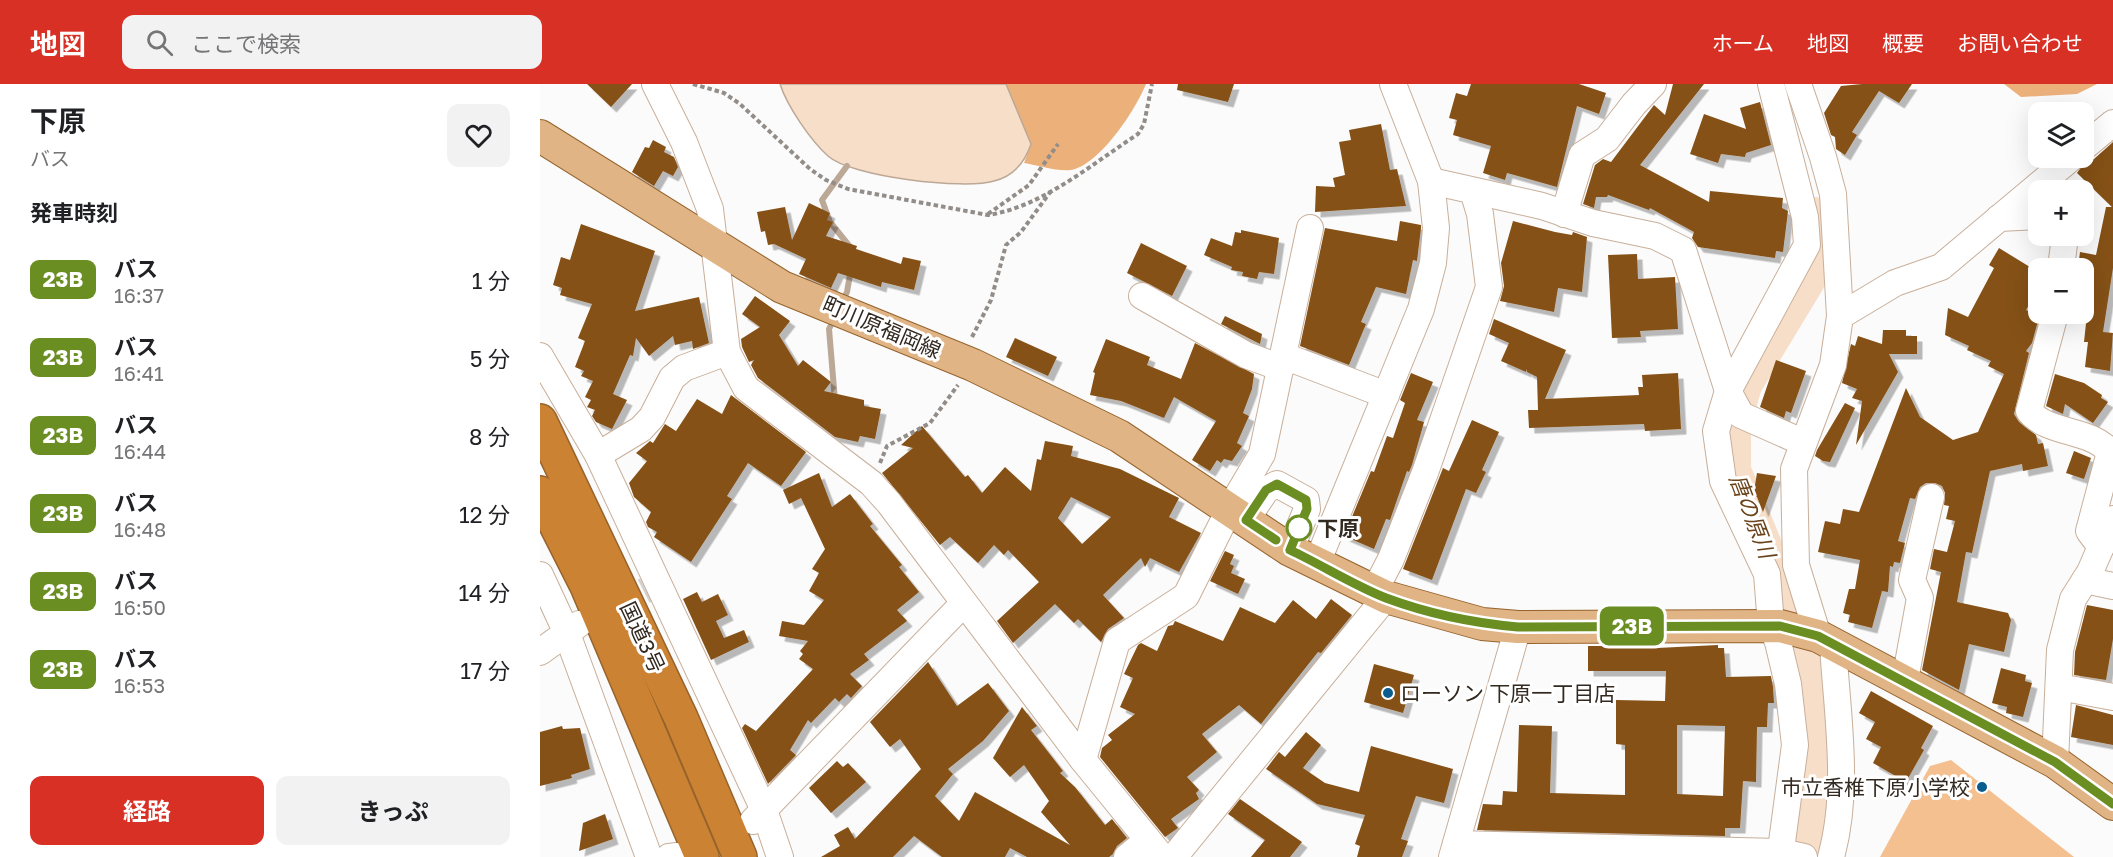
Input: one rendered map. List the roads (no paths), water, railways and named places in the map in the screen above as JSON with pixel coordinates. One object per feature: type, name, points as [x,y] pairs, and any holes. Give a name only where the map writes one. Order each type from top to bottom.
[{"type":"highway","name":"国道3号","points":[[540,421],[681,718],[740,857]]},
{"type":"highway","name":"国道3号","points":[[540,494],[588,586],[683,857]]},
{"type":"main road","name":"町川原福岡線","points":[[540,136],[714,247],[782,287],[972,365],[1119,436],[1304,556],[1380,595],[1463,620],[1518,627],[1775,626],[1825,641]]},
{"type":"main road","points":[[1825,641],[2055,762],[2113,804]]},
{"type":"street","points":[[655,84],[684,142],[710,209],[727,352],[746,388],[871,483],[889,503],[963,604],[1155,849],[1127,857]]},
{"type":"street","points":[[1304,556],[1386,395],[1421,309],[1433,263],[1436,228],[1431,181],[1393,84]]},
{"type":"street","points":[[1564,214],[1582,155],[1607,139],[1653,84]]},
{"type":"street","points":[[1518,627],[1454,850],[1789,855],[1795,745],[1788,684],[1778,642],[1767,574],[1723,481],[1716,431],[1728,391],[1807,245],[1804,217],[1772,84]]},
{"type":"street","points":[[1798,84],[1833,194],[1840,316],[1833,365],[1802,442],[1794,469],[1796,565],[1825,641],[1841,775],[1838,833],[1831,857]]},
{"type":"street","points":[[2094,139],[2113,123]]},
{"type":"street","points":[[1840,316],[1895,283],[1941,267],[2059,168]]},
{"type":"street","points":[[1431,181],[1593,223],[1655,236],[1683,250],[1728,391],[1741,415],[1802,442]]},
{"type":"street","points":[[1174,857],[1380,595],[1489,287],[1482,225],[1473,191]]},
{"type":"street","points":[[1999,218],[2028,217]]},
{"type":"street","points":[[1083,760],[1117,641],[1186,596],[1238,515],[1262,454],[1310,228]]},
{"type":"street","points":[[1142,296],[1246,355],[1283,362],[1386,395]]},
{"type":"street","points":[[2052,324],[2029,411],[2036,420],[2102,443],[2110,452],[2089,531],[2101,547]]},
{"type":"street","points":[[598,455],[641,429],[652,417],[672,378],[684,368],[727,352]]},
{"type":"street","points":[[540,356],[598,455],[652,586],[758,817],[780,857]]},
{"type":"street","points":[[1238,515],[1266,490],[1277,484],[1306,500],[1304,556]]},
{"type":"street","points":[[1902,681],[1907,669],[1920,598],[1912,580],[1931,498]]},
{"type":"street","points":[[2055,762],[2060,650],[2073,599],[2085,580],[2113,519]]},
{"type":"street","points":[[540,575],[575,626],[649,857]]},
{"type":"street","points":[[2085,580],[2113,586]]},
{"type":"street","points":[[758,817],[963,604]]},
{"type":"street","points":[[540,652],[575,626]]},
{"type":"street","points":[[2059,687],[2113,697]]},
{"type":"waterway","points":[[847,166],[822,200],[830,222],[851,248]]},
{"type":"waterway","name":"唐の原川","points":[[1805,857],[1817,819],[1809,673],[1784,594],[1733,470],[1733,425],[1744,385],[1807,281],[1815,253],[1816,215]]},
{"type":"waterway","points":[[842,302],[847,292],[851,269]]},
{"type":"waterway","points":[[835,317],[829,329],[835,401]]},
{"type":"tunnel","points":[[609,609],[646,590]]},
{"type":"place","name":"下原","points":[[1299,528]]},
{"type":"place","name":"ローソン 下原一丁目店","points":[[1388,693]]},
{"type":"place","name":"市立香椎下原小学校","points":[[1982,787]]}]
